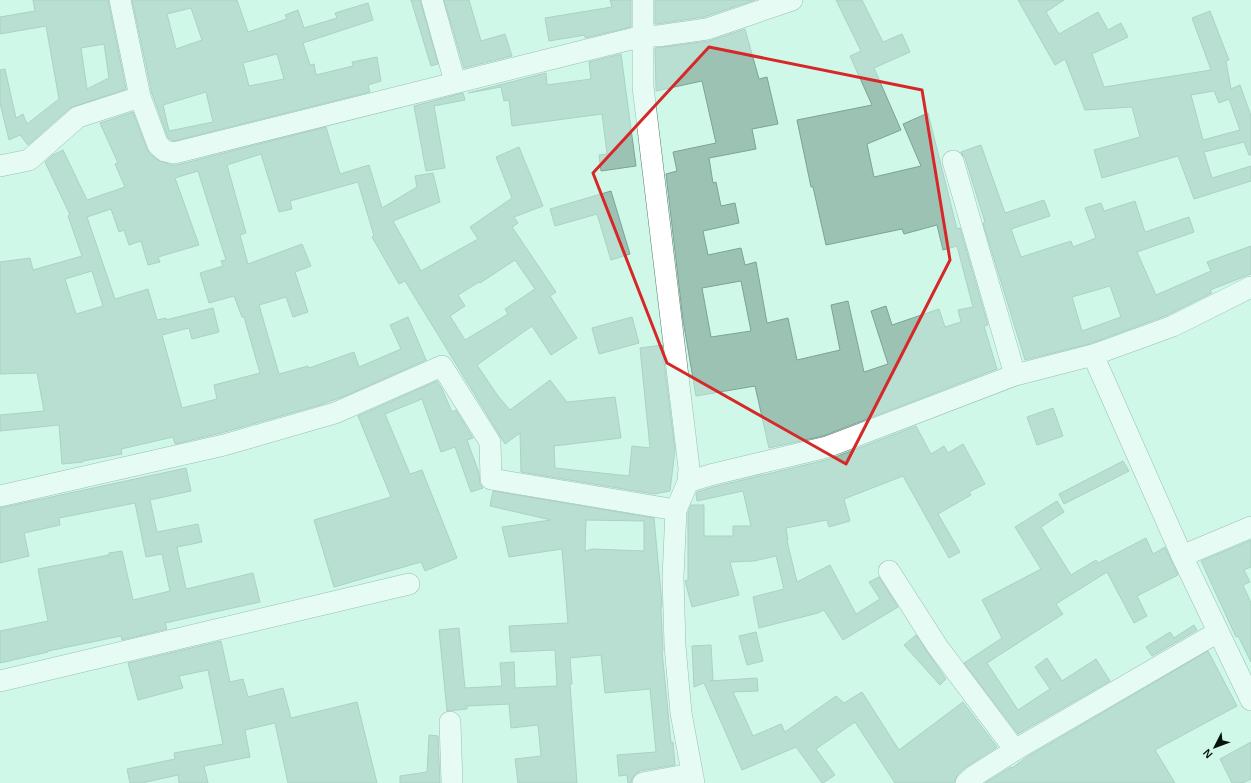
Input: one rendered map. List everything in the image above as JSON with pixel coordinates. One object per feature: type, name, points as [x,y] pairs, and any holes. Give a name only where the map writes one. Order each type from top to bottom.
[{"type":"street","points":[[120,0],[140,97],[158,144],[165,151],[174,153],[643,36],[658,36],[707,29],[792,0]]},
{"type":"street","points":[[432,0],[455,82]]},
{"type":"street","points":[[643,0],[643,87],[688,461],[688,482],[676,510],[673,577],[675,646],[681,713],[692,778],[643,783]]},
{"type":"street","points":[[0,166],[29,160],[78,117],[140,97]]},
{"type":"street","points":[[953,161],[1015,375]]},
{"type":"street","points":[[688,482],[710,475],[827,446],[1015,375],[1092,355],[1173,326],[1251,287]]},
{"type":"street","points":[[1092,355],[1182,556],[1251,700]]},
{"type":"street","points":[[0,496],[224,445],[335,413],[442,366],[490,442],[492,479],[676,510]]},
{"type":"street","points":[[1182,556],[1251,527]]},
{"type":"street","points":[[889,570],[937,646],[1015,750]]},
{"type":"street","points":[[0,681],[409,584]]},
{"type":"street","points":[[966,783],[974,776],[1015,750],[1218,632]]},
{"type":"street","points":[[450,722],[452,783]]},
{"type":"highlighted area","points":[[709,47],[922,90],[950,260],[846,464],[667,363],[593,173]]},
{"type":"building","points":[[33,0],[108,0],[126,89],[70,108],[28,145],[20,135],[9,140],[0,103],[0,70],[5,69],[16,118],[23,114],[27,124],[59,99],[46,26],[0,34],[0,17],[35,11]],"holes":[[[104,44],[109,78],[87,89],[81,48]]]},
{"type":"building","points":[[132,0],[237,0],[248,32],[287,19],[285,15],[298,10],[304,28],[337,18],[335,13],[368,3],[373,20],[303,43],[310,65],[314,64],[316,75],[353,66],[352,62],[377,57],[381,81],[368,85],[370,92],[174,141],[168,138],[152,94]],"holes":[[[191,8],[202,40],[176,49],[167,14]],[[277,54],[284,79],[249,86],[243,63]],[[206,92],[213,122],[169,131],[163,105]]]},
{"type":"building","points":[[411,0],[420,0],[438,64],[431,66]]},
{"type":"building","points":[[444,0],[469,0],[481,41],[505,34],[512,56],[464,68]]},
{"type":"building","points":[[610,0],[631,0],[631,27],[585,38],[585,35],[549,41],[545,18],[612,7]]},
{"type":"building","points":[[655,0],[755,0],[704,17],[655,24]]},
{"type":"building","points":[[836,0],[862,0],[883,42],[902,34],[910,52],[874,68],[901,130],[867,144],[874,177],[921,166],[903,124],[928,113],[957,229],[960,228],[988,325],[984,326],[997,369],[823,436],[769,448],[755,386],[696,396],[683,320],[666,174],[677,171],[673,152],[716,143],[702,81],[656,91],[655,48],[709,41],[745,29],[759,79],[767,77],[778,124],[752,129],[756,149],[709,158],[713,183],[716,182],[721,206],[735,203],[739,223],[703,231],[708,255],[741,248],[745,265],[756,262],[767,323],[788,318],[797,360],[840,350],[831,305],[848,301],[864,372],[888,364],[871,311],[886,306],[892,325],[939,309],[945,327],[961,322],[958,310],[973,307],[957,246],[943,250],[937,225],[904,234],[902,229],[826,245],[813,187],[811,187],[797,120],[872,105],[850,56],[861,51]],"holes":[[[741,281],[751,331],[711,337],[702,288]]]},
{"type":"building","points":[[1018,0],[1064,0],[1046,12],[1059,34],[1098,12],[1108,30],[1121,23],[1128,37],[1092,54],[1104,87],[1211,70],[1192,18],[1210,11],[1229,60],[1226,61],[1231,89],[1240,85],[1251,116],[1251,155],[1249,155],[1244,142],[1204,152],[1212,178],[1251,166],[1251,181],[1194,199],[1178,156],[1102,178],[1094,150],[1140,137],[1132,107],[1085,110],[1065,59],[1055,65]],"holes":[[[1214,91],[1219,103],[1229,99],[1240,130],[1203,140],[1191,95]]]},
{"type":"building","points":[[621,54],[636,166],[601,171],[599,155],[607,154],[602,114],[512,126],[509,100],[504,101],[501,87],[468,93],[546,73],[547,85],[591,79],[589,62]]},
{"type":"building","points":[[463,93],[465,100],[434,106],[445,168],[426,171],[414,106]]},
{"type":"building","points":[[133,112],[150,154],[158,160],[171,165],[177,165],[326,127],[340,174],[369,165],[382,208],[417,187],[415,176],[433,173],[440,202],[393,221],[421,271],[478,239],[470,227],[512,198],[496,157],[519,147],[543,206],[514,217],[518,223],[512,227],[556,292],[550,296],[577,338],[551,355],[532,326],[477,365],[498,396],[510,410],[550,380],[567,402],[615,397],[621,438],[554,446],[555,468],[629,476],[632,446],[650,448],[640,348],[662,345],[675,450],[670,491],[654,494],[521,472],[520,433],[505,444],[405,281],[399,284],[372,237],[374,236],[358,182],[290,201],[292,209],[279,212],[261,154],[227,165],[246,233],[240,235],[248,264],[302,244],[311,266],[295,272],[308,312],[293,317],[286,297],[259,305],[279,374],[308,366],[309,368],[354,352],[359,367],[401,349],[390,325],[408,317],[426,360],[345,396],[320,405],[221,433],[175,444],[173,437],[121,449],[122,454],[83,462],[62,464],[59,425],[0,431],[0,415],[44,411],[37,373],[0,374],[0,262],[30,258],[33,270],[82,256],[68,216],[70,215],[45,162],[53,155],[63,150],[87,200],[125,187],[115,164],[118,163],[100,123]],"holes":[[[198,171],[226,260],[221,261],[223,266],[200,273],[209,303],[234,296],[242,317],[244,317],[260,373],[214,385],[217,399],[182,408],[162,335],[189,328],[192,339],[219,332],[213,308],[166,320],[166,318],[157,320],[148,289],[115,299],[87,217],[111,209],[119,232],[124,230],[129,245],[141,241],[148,265],[160,262],[158,257],[199,245],[175,178]],[[515,260],[535,289],[505,309],[508,314],[465,340],[450,316],[465,306],[458,295],[479,282],[480,283]],[[92,271],[103,306],[76,314],[65,279]]]},
{"type":"building","points":[[981,145],[1005,213],[1044,200],[1050,216],[1011,229],[1021,257],[1071,241],[1073,247],[1096,238],[1085,208],[1101,203],[1104,211],[1135,201],[1145,232],[1189,217],[1194,232],[1137,252],[1156,295],[1211,271],[1207,262],[1251,246],[1251,274],[1210,290],[1212,293],[1168,315],[1089,344],[1025,360],[983,223],[985,222],[965,158],[961,152]],"holes":[[[1110,286],[1121,317],[1082,331],[1072,297]]]},
{"type":"building","points":[[611,191],[630,254],[611,260],[597,214],[555,226],[550,209]]},
{"type":"building","points":[[632,317],[639,343],[599,354],[592,328]]},
{"type":"building","points":[[437,381],[452,412],[456,410],[473,438],[467,440],[479,473],[480,484],[483,488],[471,492],[455,447],[441,452],[422,399],[385,414],[410,474],[422,470],[457,558],[425,571],[421,562],[334,587],[314,520],[391,497],[358,416]]},
{"type":"building","points":[[1053,408],[1063,436],[1037,445],[1027,417]]},
{"type":"building","points":[[916,426],[931,454],[944,446],[948,453],[963,444],[985,484],[969,492],[971,495],[938,514],[960,552],[949,558],[903,476],[844,499],[850,521],[829,527],[827,520],[786,528],[787,541],[797,582],[830,565],[856,614],[880,599],[869,582],[879,577],[898,607],[843,640],[824,610],[818,613],[759,628],[753,597],[784,589],[776,556],[754,561],[730,562],[739,595],[692,607],[685,581],[688,580],[688,513],[691,505],[704,505],[704,536],[733,536],[733,526],[751,526],[743,491],[697,501],[697,492],[830,459]]},
{"type":"building","points":[[1123,461],[1129,471],[1064,504],[1059,494]]},
{"type":"building","points":[[186,468],[191,491],[150,500],[157,532],[198,524],[202,542],[177,547],[186,589],[253,573],[260,602],[165,623],[167,629],[122,640],[121,636],[48,651],[0,663],[0,631],[48,621],[38,569],[122,551],[133,600],[170,591],[162,554],[146,557],[135,503],[59,518],[60,525],[24,533],[29,556],[0,563],[0,508]]},
{"type":"building","points":[[493,491],[654,518],[662,604],[662,651],[671,743],[673,742],[675,765],[640,771],[635,774],[631,783],[628,783],[627,775],[619,776],[617,755],[656,752],[650,689],[605,693],[601,655],[570,658],[572,684],[570,684],[577,783],[518,783],[515,759],[541,756],[538,725],[511,728],[509,704],[467,706],[467,709],[447,711],[439,630],[459,628],[465,688],[502,686],[500,663],[514,662],[515,688],[557,686],[555,650],[511,652],[509,626],[568,623],[562,549],[509,557],[502,527],[551,520],[490,506]],"holes":[[[586,520],[644,521],[644,551],[592,549],[585,551]]]},
{"type":"building","points":[[1057,501],[1064,512],[1041,527],[1071,575],[1096,560],[1098,563],[1146,538],[1153,554],[1165,547],[1178,575],[1137,596],[1147,616],[1134,623],[1107,572],[1056,604],[1063,614],[987,663],[1018,710],[1050,689],[1035,667],[1047,658],[1062,681],[1096,659],[1110,681],[1018,734],[964,663],[1002,638],[982,600],[1041,569],[1015,527]]},
{"type":"building","points":[[1251,540],[1251,567],[1244,570],[1250,582],[1243,585],[1251,603],[1251,662],[1238,636],[1236,637],[1201,561]]},
{"type":"building","points":[[1194,625],[1197,630],[1152,656],[1146,647],[1170,632],[1174,638]]},
{"type":"building","points":[[756,632],[763,661],[747,665],[739,636]]},
{"type":"building","points":[[916,635],[946,679],[940,685],[904,645]]},
{"type":"building","points":[[221,641],[230,682],[243,679],[248,697],[283,688],[291,718],[357,702],[377,783],[288,783],[275,723],[245,730],[250,757],[204,766],[208,783],[179,783],[178,775],[142,783],[130,783],[127,769],[175,759],[174,753],[223,744],[208,670],[179,676],[183,688],[138,700],[128,663]]},
{"type":"building","points":[[711,645],[713,680],[710,681],[757,678],[758,691],[733,692],[753,736],[781,724],[785,732],[836,696],[844,703],[862,692],[899,750],[963,702],[997,747],[966,767],[958,774],[954,783],[895,783],[855,722],[816,749],[835,775],[823,783],[796,747],[742,770],[704,683],[694,687],[692,646]]},
{"type":"building","points":[[1208,651],[1237,706],[1155,750],[1175,783],[985,783],[1011,767],[1012,768],[1027,757]]},
{"type":"building","points":[[429,735],[438,736],[440,783],[400,783],[400,776],[427,772]]},
{"type":"building","points":[[1251,742],[1251,779],[1243,783],[1232,783],[1220,759]]}]
